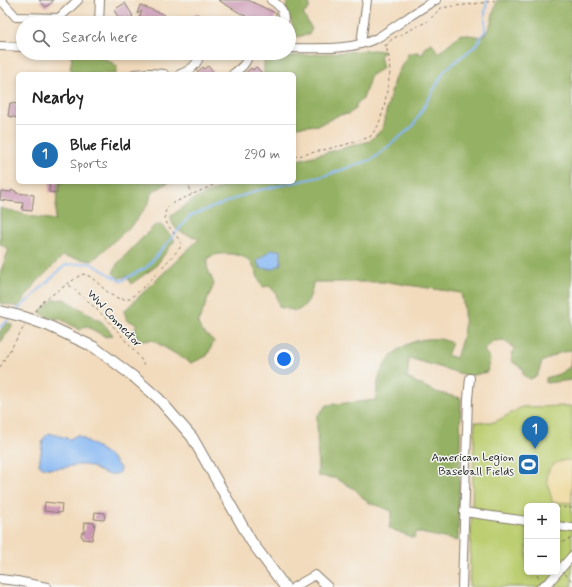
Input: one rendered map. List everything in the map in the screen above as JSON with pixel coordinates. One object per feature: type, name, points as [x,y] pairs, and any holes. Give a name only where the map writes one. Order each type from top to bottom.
[{"type":"main road","points":[[0,311],[47,325],[94,347],[158,398],[192,437],[251,541],[285,587]]},
{"type":"street","points":[[1,0],[16,17]]},
{"type":"street","points":[[61,16],[78,0]]},
{"type":"street","points":[[99,16],[100,0]]},
{"type":"street","points":[[271,0],[279,5],[283,11],[283,16]]},
{"type":"street","points":[[361,44],[367,0]]},
{"type":"street","points":[[296,48],[336,48],[361,44],[376,38],[436,0]]},
{"type":"street","points":[[0,46],[16,47]]},
{"type":"street","points":[[184,72],[192,68],[198,60]]},
{"type":"street","points":[[236,72],[243,66],[246,60]]},
{"type":"street","points":[[462,587],[470,378]]},
{"type":"street","points":[[464,512],[524,521]]},
{"type":"street","points":[[560,526],[572,528]]},
{"type":"street","points":[[560,570],[572,556]]},
{"type":"street","points":[[294,587],[315,575],[328,587]]},
{"type":"street","points":[[541,587],[554,575]]},
{"type":"street","points":[[0,579],[46,587]]},
{"type":"path","points":[[386,46],[392,38],[428,21],[441,8],[492,2],[495,0]]},
{"type":"path","points":[[296,157],[370,137],[378,126],[384,108],[390,73],[389,58],[386,46],[376,38]]},
{"type":"path","points":[[188,184],[192,195]]},
{"type":"path","points":[[34,312],[43,301],[84,274],[91,276],[111,295],[120,300],[130,299],[147,284],[180,248],[181,243],[178,237],[165,221],[164,215],[167,208],[171,204],[216,184]]},
{"type":"path","name":"WW Connector","points":[[68,284],[98,310],[115,328],[142,360],[144,368]]},
{"type":"path","points":[[0,367],[26,324]]},
{"type":"path","points":[[560,508],[572,508]]},
{"type":"path","points":[[560,543],[572,538]]},
{"type":"path","points":[[560,570],[572,581]]},
{"type":"green space","points":[[288,0],[310,0],[309,9],[303,14],[312,29],[309,34],[297,37],[296,16],[289,16],[286,8]]},
{"type":"green space","points":[[497,0],[572,0],[572,350],[559,353],[542,362],[537,376],[530,379],[523,375],[523,369],[511,361],[514,348],[503,340],[494,341],[484,350],[490,359],[487,372],[469,376],[409,358],[407,378],[436,392],[461,398],[458,541],[416,532],[414,538],[389,528],[392,511],[367,502],[355,489],[335,478],[318,476],[317,416],[327,405],[376,400],[380,373],[386,363],[398,350],[412,342],[428,339],[439,339],[452,343],[447,355],[456,358],[464,326],[464,311],[461,293],[388,282],[313,282],[312,291],[307,303],[297,311],[279,307],[276,293],[269,286],[263,287],[252,263],[244,257],[217,254],[208,258],[207,267],[214,284],[198,323],[201,330],[214,341],[207,356],[191,363],[152,340],[141,341],[133,333],[137,324],[127,320],[124,311],[199,239],[177,230],[172,222],[171,216],[194,199],[230,184],[296,184],[296,160],[370,141],[382,129],[394,80],[408,54],[417,52],[422,55],[426,46],[432,43],[438,53],[461,34],[483,37],[490,26]]},
{"type":"green space","points":[[374,50],[384,51],[380,56],[383,68],[371,75],[363,99],[356,104],[356,109],[348,114],[339,115],[319,125],[296,127],[296,72],[264,72],[264,60],[296,60],[296,56]]},
{"type":"green space","points":[[72,60],[107,60],[117,66],[116,72],[75,72],[70,69]]},
{"type":"green space","points":[[58,184],[166,184],[151,193],[149,203],[134,223],[92,261],[63,256],[36,283],[18,307],[0,303],[0,273],[9,249],[0,244],[0,208],[35,217],[55,220]]},
{"type":"green space","points":[[161,225],[175,240],[155,267],[131,284],[127,276],[119,278],[113,273],[117,264],[154,226]]},
{"type":"green space","points":[[64,299],[102,322],[113,335],[106,337],[86,326],[80,330],[59,318],[52,319],[39,312],[53,300]]},
{"type":"green space","points":[[7,323],[13,325],[0,343],[0,331]]},
{"type":"green space","points":[[572,353],[572,380],[546,383],[546,378],[559,374],[570,367]]},
{"type":"green space","points":[[572,406],[572,587],[469,587],[475,422],[495,422],[522,407]]},
{"type":"sand","points":[[566,460],[572,461],[572,503],[551,502],[552,499],[548,486],[547,475],[552,465]]},
{"type":"water","points":[[271,250],[281,250],[281,264],[273,269],[260,268],[257,261]]},
{"type":"water","points":[[49,433],[70,439],[77,435],[112,458],[120,468],[119,473],[108,474],[83,465],[55,469],[39,465],[43,439]]},
{"type":"building","points":[[39,0],[54,0],[46,7]]},
{"type":"building","points":[[218,0],[248,0],[277,14],[276,16],[245,16]]},
{"type":"building","points":[[125,3],[133,16],[117,16],[114,10]]},
{"type":"building","points":[[140,5],[165,15],[140,16],[142,11],[137,14]]},
{"type":"building","points":[[208,66],[213,72],[197,72],[203,67],[204,69]]},
{"type":"building","points":[[256,67],[261,72],[246,72],[251,68],[253,70]]},
{"type":"building","points":[[10,103],[16,104],[16,118],[8,116]]},
{"type":"building","points":[[50,184],[58,184],[57,193],[49,192]]},
{"type":"building","points":[[12,190],[16,191],[16,193],[34,195],[32,211],[22,210],[23,203],[0,200],[1,191],[11,192]]},
{"type":"building","points":[[45,502],[62,504],[61,513],[44,511]]},
{"type":"building","points":[[95,512],[105,513],[104,520],[94,519]]},
{"type":"building","points":[[85,522],[95,523],[92,540],[83,539],[81,536],[82,532],[84,532]]},
{"type":"waterway","points":[[296,182],[324,176],[373,159],[413,126],[445,70],[475,46],[485,31],[487,0]]},
{"type":"waterway","points":[[17,311],[65,265],[90,263],[121,281],[147,267],[190,216],[255,191],[287,184]]},
{"type":"waterway","points":[[0,327],[11,317]]},
{"type":"place","name":"Blue Field","points":[[535,449]]},
{"type":"place","name":"American Legion Baseball Fields","points":[[529,465]]}]
